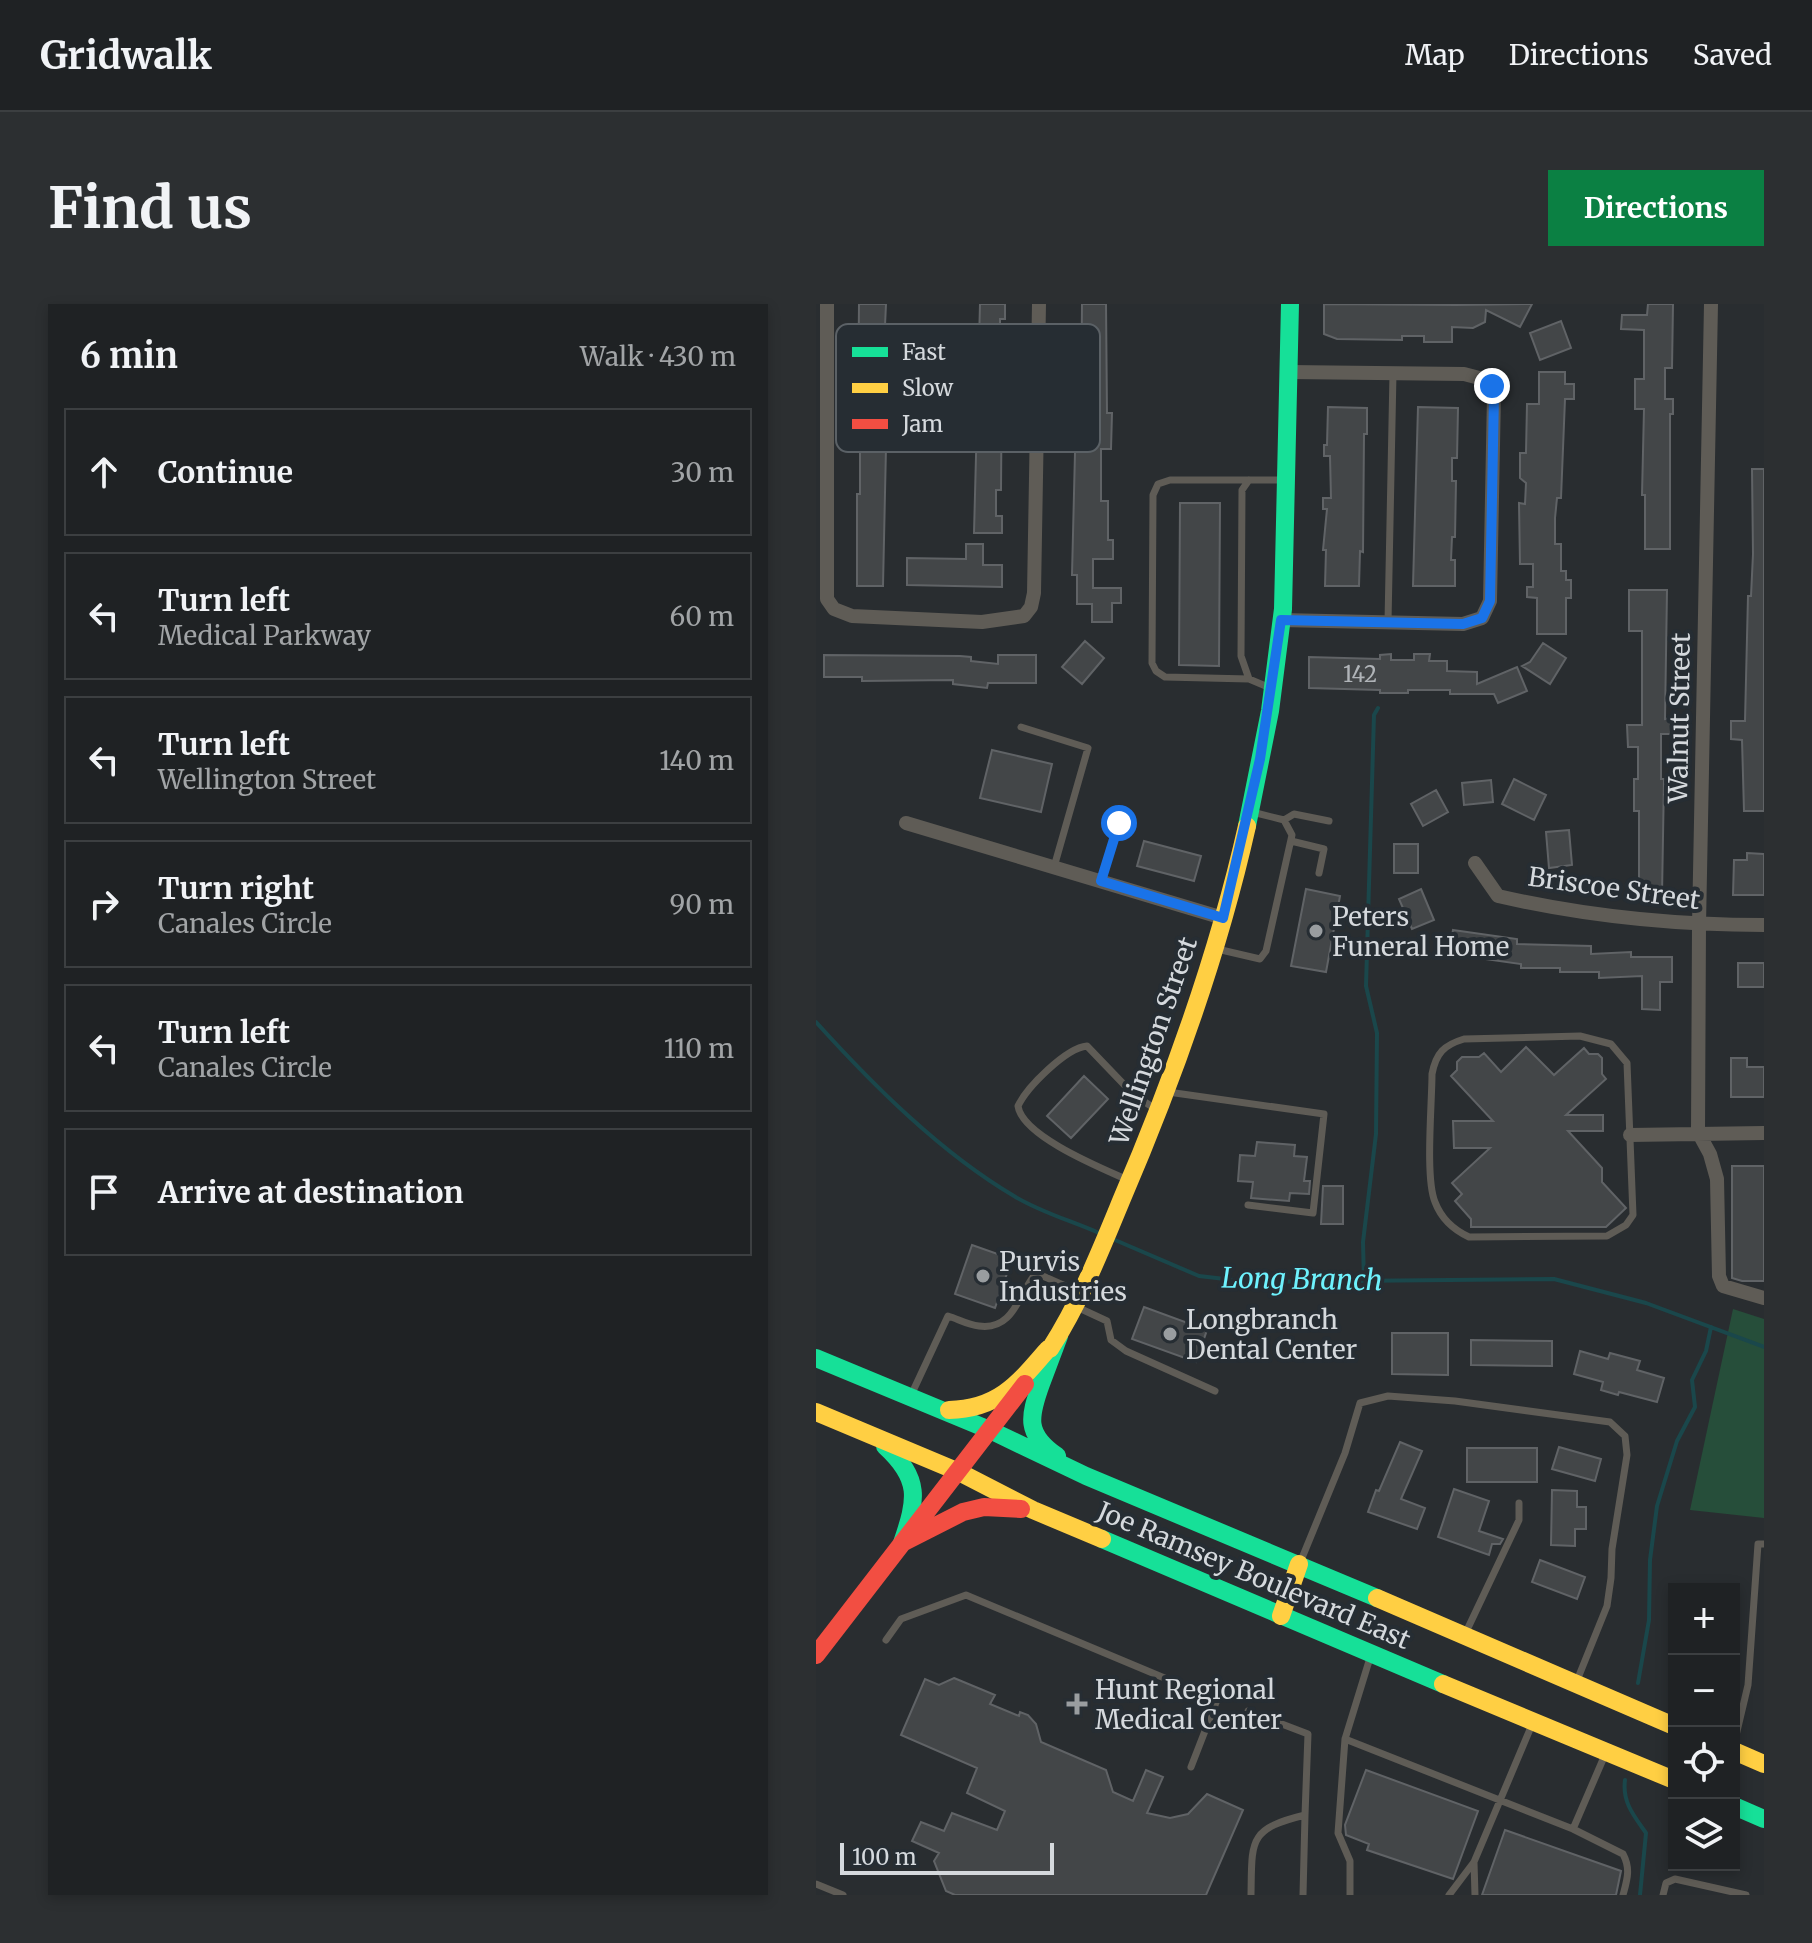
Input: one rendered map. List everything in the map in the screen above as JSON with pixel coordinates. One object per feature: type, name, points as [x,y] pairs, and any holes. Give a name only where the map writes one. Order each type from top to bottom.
[{"type":"main road","name":"Wellington Street","points":[[816,1655],[822,1635],[902,1543],[992,1431],[1059,1336],[1099,1253],[1166,1092],[1223,918],[1250,811],[1272,688],[1281,620],[1290,304]]},
{"type":"main road","points":[[941,1409],[966,1411],[991,1403],[1020,1381],[1059,1336]]},
{"type":"main road","points":[[1059,1336],[1031,1411],[1031,1424],[1035,1436],[1044,1447],[1086,1476]]},
{"type":"main road","name":"Joe Ramsey Boulevard East","points":[[816,1358],[1668,1723]]},
{"type":"main road","name":"Joe Ramsey Boulevard East","points":[[821,1417],[959,1472],[1033,1510],[1668,1778]]},
{"type":"main road","points":[[871,1435],[901,1459],[913,1478],[914,1508],[902,1543]]},
{"type":"main road","points":[[902,1543],[963,1512],[984,1507],[1033,1510]]},
{"type":"main road","points":[[1281,1616],[1299,1564]]},
{"type":"main road","points":[[1740,1751],[1764,1764]]},
{"type":"main road","points":[[1740,1809],[1764,1819]]},
{"type":"street","points":[[827,304],[827,599],[834,609],[852,616],[982,622],[1024,616],[1031,607],[1034,593],[1036,452]]},
{"type":"street","points":[[1039,304],[1039,324]]},
{"type":"street","name":"Walnut Street","points":[[1698,1132],[1711,304]]},
{"type":"street","points":[[1281,620],[1474,623],[1487,612],[1490,569],[1494,394],[1487,380],[1468,374],[1289,372]]},
{"type":"street","points":[[906,823],[1223,918]]},
{"type":"street","name":"Briscoe Street","points":[[1475,863],[1498,896],[1536,905],[1699,925],[1764,925]]},
{"type":"street","points":[[1698,1132],[1710,1154],[1717,1179],[1719,1276],[1723,1286],[1764,1298]]},
{"type":"street","points":[[1630,1135],[1764,1133]]},
{"type":"lane","points":[[1388,622],[1393,373]]},
{"type":"lane","points":[[1272,688],[1249,679],[1165,677],[1156,671],[1152,663],[1153,495],[1158,484],[1170,480],[1286,480]]},
{"type":"lane","points":[[1249,480],[1242,490],[1241,656],[1249,679]]},
{"type":"lane","points":[[1021,727],[1088,748],[1054,867]]},
{"type":"lane","points":[[1250,811],[1284,820],[1294,814],[1329,821]]},
{"type":"lane","points":[[1214,948],[1260,959],[1266,951],[1292,835],[1284,820]]},
{"type":"lane","points":[[1101,881],[1119,823]]},
{"type":"lane","points":[[1291,841],[1324,849],[1319,873]]},
{"type":"lane","points":[[1580,1036],[1611,1044],[1627,1063],[1630,1135],[1633,1215],[1617,1232],[1607,1236],[1469,1237],[1441,1215],[1431,1190],[1432,1074],[1435,1058],[1452,1043],[1464,1039],[1580,1036]]},
{"type":"lane","points":[[1130,1181],[1089,1163],[1025,1124],[1018,1106],[1024,1092],[1072,1051],[1087,1046],[1134,1095],[1159,1111]]},
{"type":"lane","points":[[1166,1092],[1324,1114],[1313,1213],[1248,1205]]},
{"type":"lane","points":[[910,1396],[948,1316],[982,1327],[1004,1321],[1014,1311],[1036,1273],[1107,1321],[1111,1340],[1126,1351],[1215,1391]]},
{"type":"lane","points":[[1299,1564],[1345,1453],[1360,1403],[1388,1396],[1428,1399],[1610,1422],[1625,1436],[1627,1455],[1614,1535],[1611,1578],[1607,1606],[1576,1683]]},
{"type":"lane","points":[[1464,1635],[1519,1520],[1519,1503]]},
{"type":"lane","points":[[1739,1727],[1748,1685],[1758,1544],[1764,1544]]},
{"type":"lane","points":[[886,1640],[901,1619],[966,1595],[1217,1700],[1191,1767]]},
{"type":"lane","points":[[1350,1895],[1350,1861],[1338,1833],[1345,1739],[1371,1654]]},
{"type":"lane","points":[[1248,1711],[1308,1734],[1303,1895]]},
{"type":"lane","points":[[1449,1895],[1474,1862],[1533,1721]]},
{"type":"lane","points":[[1345,1739],[1573,1829],[1623,1854],[1629,1876],[1623,1895]]},
{"type":"lane","points":[[1573,1829],[1606,1752]]},
{"type":"lane","points":[[1251,1895],[1252,1858],[1261,1833],[1275,1823],[1305,1815]]},
{"type":"lane","points":[[1474,1862],[1475,1895]]},
{"type":"lane","points":[[1663,1895],[1666,1883],[1675,1879],[1746,1895]]},
{"type":"lane","points":[[816,1884],[843,1895]]},
{"type":"green space","points":[[1733,1309],[1764,1319],[1764,1518],[1690,1510]]},
{"type":"building","points":[[859,304],[886,304],[885,324],[859,324]]},
{"type":"building","points":[[980,304],[1005,304],[1005,319],[1000,319],[1000,324],[979,324]]},
{"type":"building","points":[[1082,304],[1106,304],[1107,413],[1112,413],[1111,449],[1101,449],[1101,501],[1108,501],[1108,540],[1113,540],[1113,559],[1093,559],[1093,588],[1121,588],[1121,603],[1112,603],[1112,622],[1092,622],[1092,604],[1077,604],[1077,575],[1072,575],[1075,452],[1100,452],[1100,324],[1082,324]]},
{"type":"building","points":[[1324,304],[1532,304],[1520,327],[1486,310],[1485,322],[1473,328],[1452,327],[1452,342],[1424,342],[1424,336],[1402,336],[1402,340],[1337,339],[1324,334]]},
{"type":"building","points":[[1648,304],[1673,304],[1672,368],[1665,368],[1665,399],[1673,399],[1673,414],[1670,414],[1670,549],[1645,549],[1645,495],[1642,495],[1644,409],[1635,409],[1635,379],[1644,379],[1644,330],[1621,329],[1622,315],[1647,315]]},
{"type":"building","points":[[1561,321],[1571,348],[1540,360],[1530,333]]},
{"type":"building","points":[[1539,372],[1565,372],[1565,384],[1574,384],[1574,399],[1565,399],[1561,498],[1557,498],[1555,518],[1555,544],[1561,544],[1561,571],[1566,571],[1566,580],[1571,580],[1571,598],[1566,598],[1566,634],[1537,634],[1537,598],[1527,597],[1527,587],[1533,587],[1533,564],[1520,564],[1519,503],[1525,504],[1526,483],[1520,478],[1520,453],[1526,453],[1527,404],[1539,404]]},
{"type":"building","points":[[1328,407],[1367,408],[1363,552],[1360,551],[1359,586],[1325,586],[1326,550],[1323,550],[1327,509],[1323,509],[1323,498],[1331,498],[1330,456],[1324,456]]},
{"type":"building","points":[[1418,407],[1458,408],[1457,458],[1452,458],[1452,481],[1456,481],[1455,537],[1452,537],[1451,560],[1455,560],[1455,586],[1413,586]]},
{"type":"building","points":[[860,452],[886,452],[883,586],[857,586],[857,494],[860,494]]},
{"type":"building","points":[[976,452],[1001,452],[1001,490],[996,490],[996,516],[1002,516],[1002,533],[974,533]]},
{"type":"building","points":[[1752,469],[1764,469],[1764,811],[1744,811],[1742,740],[1731,739],[1731,721],[1745,721],[1748,596],[1751,596],[1753,554]]},
{"type":"building","points":[[1180,503],[1220,503],[1219,666],[1179,665]]},
{"type":"building","points":[[966,544],[983,544],[983,565],[1002,565],[1002,587],[907,585],[907,558],[966,559]]},
{"type":"building","points":[[1629,590],[1667,590],[1665,719],[1672,718],[1672,734],[1661,734],[1661,779],[1664,779],[1662,895],[1639,895],[1639,811],[1634,811],[1638,747],[1628,747],[1627,725],[1642,725],[1642,631],[1629,631]]},
{"type":"building","points":[[1085,641],[1104,658],[1082,684],[1062,667]]},
{"type":"building","points":[[1543,643],[1566,658],[1550,684],[1522,666],[1530,662]]},
{"type":"building","points":[[1391,654],[1391,660],[1414,660],[1414,654],[1430,654],[1429,661],[1447,661],[1447,671],[1477,672],[1477,684],[1517,667],[1527,691],[1498,703],[1494,694],[1450,694],[1450,690],[1380,693],[1380,690],[1309,688],[1309,657],[1380,659],[1380,655]]},
{"type":"building","points":[[824,655],[960,656],[971,657],[971,661],[998,664],[998,655],[1036,655],[1036,683],[988,683],[987,688],[953,684],[953,680],[862,681],[862,677],[824,677]]},
{"type":"building","points":[[992,750],[1052,764],[1041,812],[980,798]]},
{"type":"building","points":[[1514,779],[1546,795],[1534,820],[1502,804]]},
{"type":"building","points":[[1491,780],[1493,802],[1464,805],[1462,783]]},
{"type":"building","points":[[1436,790],[1448,812],[1423,826],[1411,804]]},
{"type":"building","points":[[1569,830],[1572,865],[1549,868],[1546,832]]},
{"type":"building","points":[[1144,841],[1201,856],[1194,881],[1137,866]]},
{"type":"building","points":[[1394,844],[1418,844],[1418,873],[1394,873]]},
{"type":"building","points":[[1747,853],[1764,854],[1764,895],[1733,895],[1734,860],[1747,860]]},
{"type":"building","name":"Peters Funeral Home","points":[[1306,889],[1340,896],[1326,972],[1291,966]]},
{"type":"building","points":[[1421,889],[1434,920],[1412,929],[1399,899]]},
{"type":"building","points":[[1453,930],[1517,939],[1517,944],[1591,946],[1591,954],[1631,952],[1631,957],[1672,957],[1672,982],[1660,982],[1660,1010],[1642,1009],[1642,976],[1599,978],[1599,972],[1521,968],[1521,964],[1449,954]]},
{"type":"building","points":[[1738,963],[1764,963],[1764,987],[1738,987]]},
{"type":"building","points":[[1526,1047],[1554,1075],[1584,1048],[1589,1054],[1598,1054],[1602,1058],[1602,1074],[1606,1079],[1566,1115],[1603,1115],[1603,1131],[1568,1131],[1602,1168],[1602,1182],[1626,1208],[1606,1227],[1471,1227],[1471,1219],[1455,1201],[1462,1194],[1452,1183],[1490,1148],[1454,1148],[1453,1121],[1493,1121],[1451,1076],[1457,1070],[1457,1062],[1462,1057],[1479,1057],[1484,1053],[1501,1072]]},
{"type":"building","points":[[1731,1058],[1747,1058],[1747,1067],[1764,1067],[1764,1097],[1731,1097]]},
{"type":"building","points":[[1084,1076],[1108,1099],[1071,1138],[1047,1116]]},
{"type":"building","points":[[1257,1142],[1295,1145],[1294,1156],[1307,1157],[1304,1181],[1310,1181],[1309,1194],[1290,1193],[1289,1201],[1251,1198],[1253,1182],[1238,1181],[1240,1155],[1255,1156]]},
{"type":"building","points":[[1732,1166],[1764,1166],[1764,1281],[1732,1278]]},
{"type":"building","points":[[1323,1186],[1343,1186],[1343,1224],[1321,1224]]},
{"type":"building","name":"Purvis Industries","points":[[972,1245],[1012,1259],[995,1308],[955,1294]]},
{"type":"building","name":"Longbranch Dental Center","points":[[1144,1307],[1207,1330],[1196,1362],[1132,1339]]},
{"type":"building","points":[[1392,1333],[1448,1333],[1448,1375],[1392,1374]]},
{"type":"building","points":[[1471,1340],[1552,1341],[1552,1366],[1471,1365]]},
{"type":"building","points":[[1580,1351],[1608,1359],[1610,1353],[1640,1361],[1637,1370],[1664,1378],[1657,1402],[1601,1390],[1603,1382],[1574,1374]]},
{"type":"building","points":[[1400,1442],[1422,1451],[1401,1499],[1425,1508],[1417,1529],[1368,1512]]},
{"type":"building","points":[[1559,1447],[1601,1459],[1595,1481],[1552,1469]]},
{"type":"building","points":[[1467,1448],[1537,1448],[1537,1482],[1467,1482]]},
{"type":"building","points":[[1454,1489],[1489,1501],[1479,1531],[1503,1539],[1500,1544],[1492,1544],[1489,1555],[1438,1537]]},
{"type":"building","points":[[1552,1490],[1577,1491],[1577,1507],[1586,1507],[1586,1529],[1575,1529],[1575,1546],[1551,1545]]},
{"type":"building","points":[[1540,1560],[1585,1577],[1577,1599],[1532,1582]]},
{"type":"building","name":"Hunt Regional Medical Center","points":[[954,1678],[995,1695],[990,1704],[1019,1716],[1020,1712],[1028,1715],[1036,1724],[1041,1742],[1106,1770],[1113,1792],[1133,1801],[1146,1770],[1163,1777],[1147,1813],[1170,1818],[1188,1814],[1207,1794],[1243,1810],[1206,1895],[955,1895],[946,1891],[934,1861],[939,1853],[912,1841],[921,1822],[944,1831],[952,1813],[997,1830],[1005,1811],[967,1793],[977,1768],[901,1735],[925,1679],[939,1685]]},
{"type":"building","points":[[1366,1770],[1478,1811],[1453,1879],[1367,1850],[1369,1844],[1346,1835],[1345,1825]]},
{"type":"building","points":[[1505,1830],[1621,1871],[1616,1895],[1482,1895]]},
{"type":"waterway","points":[[1364,1282],[1363,1242],[1376,1134],[1377,1033],[1366,986],[1374,715],[1378,708]]},
{"type":"waterway","name":"Long Branch","points":[[816,1022],[884,1093],[960,1160],[1024,1202],[1099,1233]]},
{"type":"waterway","name":"Long Branch","points":[[1115,1240],[1199,1276],[1251,1282],[1554,1279],[1646,1303],[1764,1347]]},
{"type":"waterway","points":[[1638,1683],[1649,1620],[1650,1560],[1657,1506],[1677,1441],[1695,1407],[1692,1380],[1706,1351],[1711,1327]]},
{"type":"waterway","points":[[1625,1780],[1627,1802],[1646,1833],[1640,1895]]},
{"type":"traffic: fast","points":[[1247,826],[1270,711],[1283,609],[1290,304]]},
{"type":"traffic: fast","points":[[1057,1456],[1039,1440],[1032,1424],[1032,1415],[1059,1336]]},
{"type":"traffic: fast","points":[[816,1358],[1377,1598]]},
{"type":"traffic: fast","points":[[885,1446],[905,1469],[913,1490],[911,1514],[902,1543]]},
{"type":"traffic: fast","points":[[1102,1539],[1443,1684]]},
{"type":"traffic: fast","points":[[1740,1809],[1764,1819]]},
{"type":"traffic: slow","points":[[1050,1349],[1097,1258],[1176,1063],[1208,969],[1247,826]]},
{"type":"traffic: slow","points":[[949,1410],[981,1405],[1006,1392],[1048,1349]]},
{"type":"traffic: slow","points":[[816,1412],[959,1472],[1033,1510],[1102,1539]]},
{"type":"traffic: slow","points":[[1281,1616],[1299,1564]]},
{"type":"traffic: slow","points":[[1377,1598],[1668,1723]]},
{"type":"traffic: slow","points":[[1443,1684],[1668,1778]]},
{"type":"traffic: slow","points":[[1740,1754],[1764,1764]]},
{"type":"traffic: jam","points":[[816,1655],[1025,1384]]},
{"type":"traffic: jam","points":[[902,1543],[963,1512],[984,1507],[1021,1509]]},
{"type":"place","name":"Peters Funeral Home","points":[[1316,931]]},
{"type":"place","name":"Purvis Industries","points":[[983,1276]]},
{"type":"place","name":"Longbranch Dental Center","points":[[1170,1334]]},
{"type":"place","name":"Hunt Regional Medical Center","points":[[1077,1704]]},
{"type":"route","points":[[1119,823],[1101,881],[1223,918],[1250,811],[1281,620],[1463,624],[1482,618],[1490,601],[1492,386]]}]
